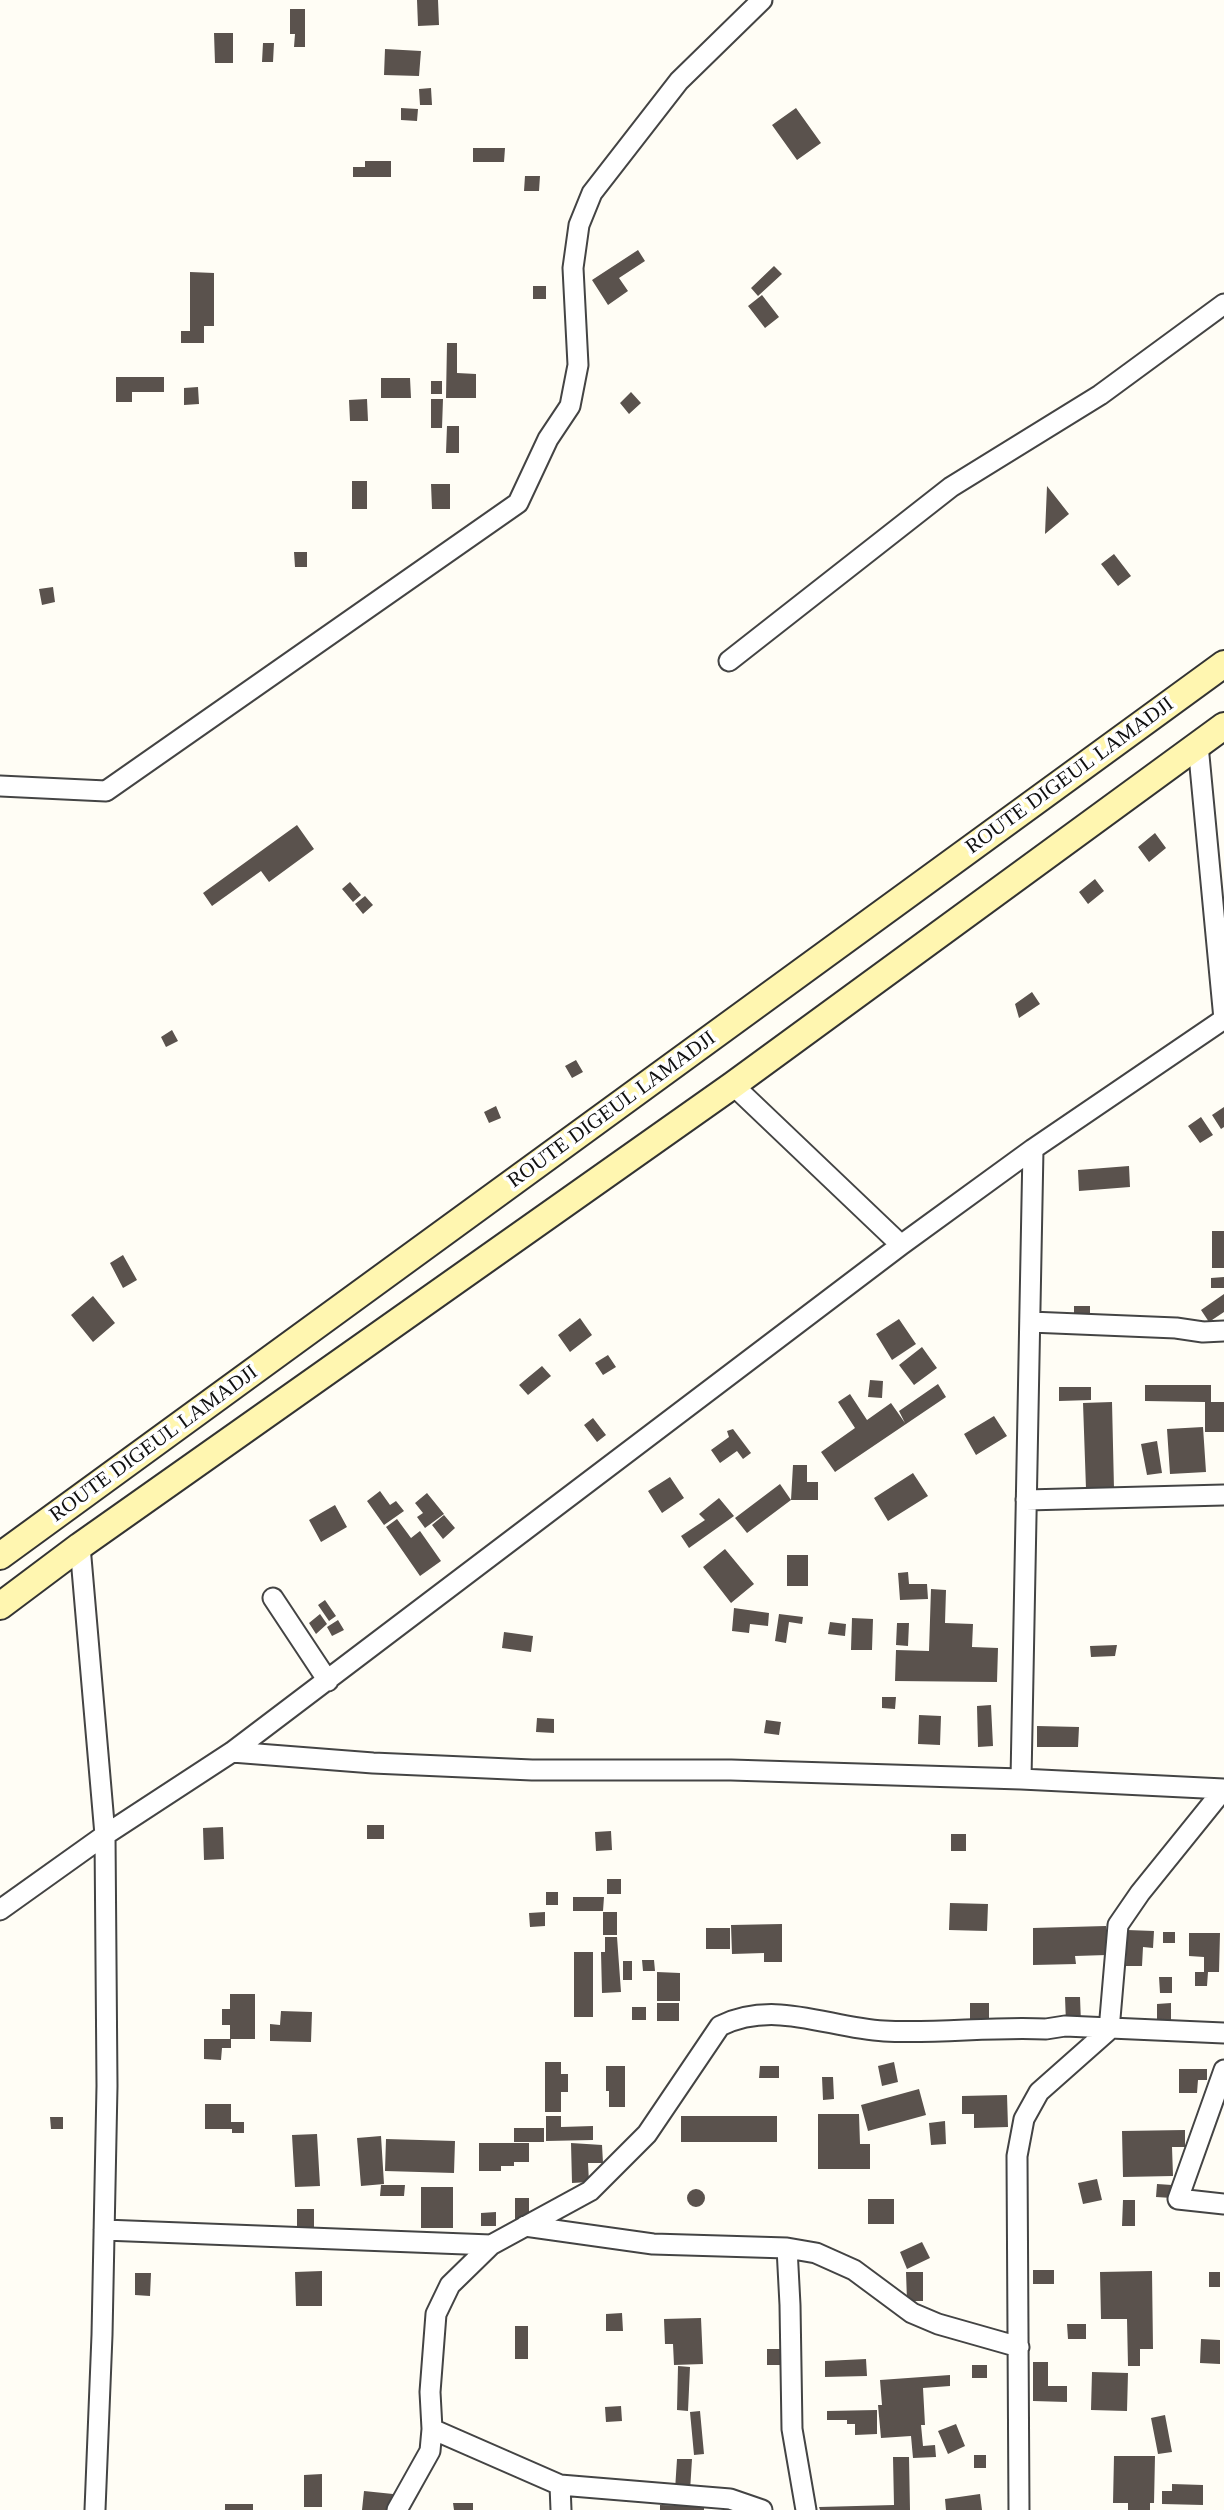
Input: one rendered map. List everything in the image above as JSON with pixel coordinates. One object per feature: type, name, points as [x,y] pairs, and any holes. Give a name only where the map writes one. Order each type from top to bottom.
[{"type":"main road","name":"ROUTE DIGEUL LAMADJI","points":[[0,1556],[1224,664]]},
{"type":"main road","name":"ROUTE DIGEUL LAMADJI","points":[[0,1606],[80,1546],[733,1085],[1224,726]]},
{"type":"street","points":[[0,786],[106,791],[518,503],[548,439],[570,406],[578,365],[573,268],[579,225],[592,193],[679,81],[762,0]]},
{"type":"street","points":[[729,661],[951,487],[1100,395],[1224,304]]},
{"type":"street","points":[[0,1910],[105,1835],[232,1752],[901,1245],[1033,1149],[1224,1019],[1198,745]]},
{"type":"street","points":[[733,1085],[901,1245]]},
{"type":"street","points":[[1021,1779],[1033,1149]]},
{"type":"street","points":[[1030,1322],[1224,1331]]},
{"type":"street","points":[[1026,1500],[1224,1495]]},
{"type":"street","points":[[80,1546],[105,1835],[107,2086],[95,2510]]},
{"type":"street","points":[[273,1598],[328,1681]]},
{"type":"street","points":[[232,1752],[373,1763],[532,1770],[731,1770],[1021,1779],[1224,1789]]},
{"type":"street","points":[[1019,2510],[1017,2156],[1021,2128],[1039,2092],[1109,2030],[1118,1924],[1224,1789]]},
{"type":"street","points":[[397,2510],[430,2451],[430,2392],[436,2314],[450,2285],[491,2245],[590,2191],[647,2134],[720,2026],[738,2017],[785,2014],[883,2031],[1046,2029],[1065,2026],[1224,2033]]},
{"type":"street","points":[[1224,2070],[1178,2199],[1224,2204]]},
{"type":"street","points":[[525,2227],[653,2244],[787,2248],[816,2253],[854,2270],[912,2313],[938,2324],[1019,2347]]},
{"type":"street","points":[[104,2230],[491,2245]]},
{"type":"street","points":[[787,2248],[792,2429],[806,2510]]},
{"type":"street","points":[[432,2429],[560,2485],[730,2499],[762,2510]]},
{"type":"street","points":[[560,2485],[561,2510]]},
{"type":"building","points":[[417,0],[438,0],[439,25],[418,26]]},
{"type":"building","points":[[290,9],[305,9],[305,47],[294,47],[295,34],[290,34]]},
{"type":"building","points":[[214,33],[233,33],[233,63],[215,63]]},
{"type":"building","points":[[263,43],[274,43],[273,62],[262,62]]},
{"type":"building","points":[[385,49],[421,51],[419,76],[384,75]]},
{"type":"building","points":[[431,88],[432,105],[420,105],[419,89]]},
{"type":"building","points":[[401,108],[418,109],[417,121],[401,120]]},
{"type":"building","points":[[796,108],[821,143],[797,160],[772,125]]},
{"type":"building","points":[[473,148],[505,148],[504,162],[473,162]]},
{"type":"building","points":[[365,161],[391,161],[391,177],[353,177],[353,167],[365,167]]},
{"type":"building","points":[[525,176],[540,176],[539,191],[524,191]]},
{"type":"building","points":[[638,250],[645,261],[619,278],[628,291],[608,305],[592,280]]},
{"type":"building","points":[[774,266],[782,274],[758,296],[751,288]]},
{"type":"building","points":[[190,272],[214,273],[214,326],[204,326],[204,343],[181,343],[181,331],[190,331]]},
{"type":"building","points":[[533,286],[546,286],[546,299],[533,299]]},
{"type":"building","points":[[762,295],[779,317],[765,328],[748,306]]},
{"type":"building","points":[[447,343],[457,343],[457,373],[476,374],[476,398],[446,398]]},
{"type":"building","points":[[116,377],[164,377],[164,392],[132,392],[132,402],[116,402]]},
{"type":"building","points":[[381,378],[410,378],[411,398],[381,398]]},
{"type":"building","points":[[431,381],[442,381],[442,394],[431,394]]},
{"type":"building","points":[[198,387],[199,404],[184,405],[184,388]]},
{"type":"building","points":[[631,392],[641,403],[629,414],[620,403]]},
{"type":"building","points":[[367,399],[368,421],[350,421],[349,400]]},
{"type":"building","points":[[431,399],[443,399],[442,428],[431,428]]},
{"type":"building","points":[[447,426],[459,426],[459,453],[446,453]]},
{"type":"building","points":[[352,481],[367,481],[367,509],[352,509]]},
{"type":"building","points":[[431,484],[450,484],[450,509],[432,509]]},
{"type":"building","points":[[1047,486],[1069,514],[1045,534]]},
{"type":"building","points":[[294,552],[307,552],[307,567],[295,567]]},
{"type":"building","points":[[1114,554],[1131,576],[1118,586],[1101,564]]},
{"type":"building","points":[[53,587],[55,602],[42,605],[39,589]]},
{"type":"building","points":[[297,825],[314,849],[269,882],[261,871],[212,906],[203,893]]},
{"type":"building","points":[[1155,833],[1166,848],[1149,862],[1138,847]]},
{"type":"building","points":[[1095,879],[1104,891],[1088,904],[1079,892]]},
{"type":"building","points":[[350,882],[361,895],[353,902],[342,889]]},
{"type":"building","points":[[365,896],[373,905],[363,914],[355,904]]},
{"type":"building","points":[[1032,992],[1040,1004],[1019,1018],[1015,1004]]},
{"type":"building","points":[[172,1030],[178,1041],[166,1047],[161,1037]]},
{"type":"building","points":[[576,1060],[583,1072],[572,1078],[565,1066]]},
{"type":"building","points":[[496,1106],[501,1118],[489,1123],[484,1112]]},
{"type":"building","points":[[1224,1107],[1224,1127],[1221,1129],[1212,1115]]},
{"type":"building","points":[[1201,1117],[1213,1135],[1200,1143],[1188,1126]]},
{"type":"building","points":[[1129,1166],[1130,1187],[1079,1191],[1078,1170]]},
{"type":"building","points":[[1212,1231],[1224,1231],[1224,1268],[1212,1268]]},
{"type":"building","points":[[123,1255],[137,1280],[123,1288],[110,1263]]},
{"type":"building","points":[[1224,1277],[1224,1288],[1211,1288],[1211,1278]]},
{"type":"building","points":[[1224,1294],[1224,1312],[1209,1322],[1201,1310]]},
{"type":"building","points":[[93,1296],[115,1323],[93,1342],[71,1315]]},
{"type":"building","points":[[1074,1306],[1090,1306],[1090,1317],[1074,1317]]},
{"type":"building","points":[[580,1318],[592,1335],[570,1352],[558,1335]]},
{"type":"building","points":[[899,1319],[916,1344],[892,1360],[876,1334]]},
{"type":"building","points":[[922,1347],[937,1368],[914,1385],[899,1365]]},
{"type":"building","points":[[608,1355],[616,1367],[603,1375],[595,1363]]},
{"type":"building","points":[[542,1366],[551,1376],[528,1395],[519,1385]]},
{"type":"building","points":[[870,1380],[883,1381],[882,1398],[868,1397]]},
{"type":"building","points":[[938,1384],[946,1397],[835,1472],[821,1452],[855,1428],[838,1402],[850,1394],[867,1420],[891,1403],[905,1423],[899,1411]]},
{"type":"building","points":[[1145,1385],[1211,1385],[1211,1402],[1224,1402],[1224,1432],[1205,1432],[1205,1402],[1145,1401]]},
{"type":"building","points":[[1059,1387],[1091,1387],[1091,1400],[1059,1401]]},
{"type":"building","points":[[1112,1402],[1114,1489],[1086,1489],[1083,1403]]},
{"type":"building","points":[[994,1416],[1007,1436],[976,1455],[964,1434]]},
{"type":"building","points":[[593,1418],[606,1435],[597,1442],[584,1425]]},
{"type":"building","points":[[1203,1427],[1206,1472],[1170,1474],[1167,1429]]},
{"type":"building","points":[[733,1429],[751,1453],[743,1459],[737,1451],[720,1463],[711,1450],[729,1437],[727,1431]]},
{"type":"building","points":[[1157,1441],[1162,1473],[1147,1475],[1141,1444]]},
{"type":"building","points":[[793,1465],[807,1465],[807,1482],[818,1482],[818,1500],[791,1500]]},
{"type":"building","points":[[913,1473],[928,1496],[888,1521],[874,1498]]},
{"type":"building","points":[[670,1477],[684,1498],[662,1513],[648,1491]]},
{"type":"building","points":[[780,1484],[791,1500],[747,1533],[735,1518]]},
{"type":"building","points":[[380,1491],[390,1505],[396,1501],[404,1511],[384,1525],[367,1501]]},
{"type":"building","points":[[427,1493],[444,1514],[425,1528],[417,1517],[423,1513],[415,1503]]},
{"type":"building","points":[[719,1498],[734,1516],[689,1548],[681,1536],[705,1520],[699,1514]]},
{"type":"building","points":[[335,1505],[347,1527],[321,1542],[309,1520]]},
{"type":"building","points":[[444,1515],[455,1528],[443,1539],[432,1525]]},
{"type":"building","points":[[397,1519],[411,1538],[420,1531],[441,1561],[420,1576],[386,1527]]},
{"type":"building","points":[[725,1549],[754,1584],[731,1603],[703,1567]]},
{"type":"building","points":[[787,1555],[808,1555],[808,1586],[787,1586]]},
{"type":"building","points":[[908,1572],[909,1584],[927,1584],[928,1599],[900,1600],[898,1573]]},
{"type":"building","points":[[931,1589],[946,1590],[945,1623],[973,1624],[972,1647],[998,1648],[997,1682],[895,1681],[896,1650],[929,1651]]},
{"type":"building","points":[[325,1600],[336,1616],[329,1621],[318,1605]]},
{"type":"building","points":[[734,1608],[769,1613],[768,1626],[750,1624],[749,1633],[732,1631]]},
{"type":"building","points":[[320,1614],[327,1624],[316,1634],[309,1623]]},
{"type":"building","points":[[779,1614],[803,1617],[802,1624],[789,1622],[786,1643],[775,1641]]},
{"type":"building","points":[[852,1618],[873,1619],[872,1650],[851,1650]]},
{"type":"building","points":[[338,1620],[344,1630],[332,1636],[327,1627]]},
{"type":"building","points":[[830,1622],[846,1624],[845,1636],[828,1634]]},
{"type":"building","points":[[897,1623],[909,1623],[908,1646],[896,1645]]},
{"type":"building","points":[[504,1632],[533,1636],[531,1652],[502,1648]]},
{"type":"building","points":[[1117,1645],[1115,1656],[1091,1657],[1090,1646]]},
{"type":"building","points":[[882,1697],[896,1697],[895,1709],[882,1708]]},
{"type":"building","points":[[991,1705],[993,1746],[978,1747],[977,1706]]},
{"type":"building","points":[[919,1715],[941,1716],[940,1745],[918,1744]]},
{"type":"building","points":[[537,1718],[554,1719],[554,1733],[536,1732]]},
{"type":"building","points":[[766,1720],[781,1722],[779,1735],[764,1733]]},
{"type":"building","points":[[1037,1726],[1079,1727],[1078,1747],[1037,1747]]},
{"type":"building","points":[[367,1825],[384,1825],[384,1839],[367,1839]]},
{"type":"building","points":[[223,1827],[224,1859],[204,1860],[203,1828]]},
{"type":"building","points":[[611,1831],[612,1850],[596,1851],[595,1832]]},
{"type":"building","points":[[951,1834],[966,1834],[966,1851],[951,1851]]},
{"type":"building","points":[[607,1879],[621,1879],[621,1894],[607,1894]]},
{"type":"building","points":[[546,1892],[558,1892],[558,1905],[546,1905]]},
{"type":"building","points":[[573,1897],[604,1897],[603,1911],[573,1911]]},
{"type":"building","points":[[950,1903],[988,1904],[987,1931],[949,1930]]},
{"type":"building","points":[[545,1912],[545,1926],[530,1927],[529,1913]]},
{"type":"building","points":[[603,1912],[617,1912],[617,1935],[603,1935]]},
{"type":"building","points":[[782,1924],[782,1962],[764,1962],[764,1953],[732,1954],[731,1925]]},
{"type":"building","points":[[1106,1926],[1107,1955],[1075,1956],[1076,1964],[1033,1965],[1033,1928]]},
{"type":"building","points":[[706,1928],[730,1928],[730,1949],[706,1949]]},
{"type":"building","points":[[1127,1930],[1154,1931],[1153,1948],[1143,1947],[1142,1966],[1126,1966]]},
{"type":"building","points":[[1163,1932],[1175,1932],[1175,1943],[1163,1943]]},
{"type":"building","points":[[1189,1933],[1220,1933],[1219,1972],[1208,1972],[1207,1986],[1195,1986],[1195,1972],[1204,1972],[1204,1957],[1189,1956]]},
{"type":"building","points":[[605,1937],[617,1937],[621,1992],[602,1993],[601,1952],[605,1952]]},
{"type":"building","points":[[574,1952],[593,1952],[593,2017],[574,2017]]},
{"type":"building","points":[[642,1960],[654,1960],[655,1971],[643,1971]]},
{"type":"building","points":[[623,1961],[632,1961],[632,1980],[623,1980]]},
{"type":"building","points":[[657,1972],[680,1973],[680,2001],[657,2001]]},
{"type":"building","points":[[1159,1977],[1172,1977],[1172,1993],[1160,1993]]},
{"type":"building","points":[[230,1994],[255,1994],[255,2039],[230,2039],[230,2025],[222,2025],[222,2009],[230,2009]]},
{"type":"building","points":[[1065,1997],[1080,1997],[1081,2023],[1066,2023]]},
{"type":"building","points":[[657,2003],[679,2003],[679,2021],[657,2021]]},
{"type":"building","points":[[970,2003],[989,2003],[989,2025],[970,2025]]},
{"type":"building","points":[[1171,2003],[1171,2025],[1157,2025],[1157,2004]]},
{"type":"building","points":[[632,2007],[646,2007],[646,2020],[632,2020]]},
{"type":"building","points":[[281,2011],[312,2012],[311,2042],[270,2041],[270,2024],[280,2025]]},
{"type":"building","points":[[204,2039],[231,2039],[231,2048],[222,2048],[221,2060],[204,2059]]},
{"type":"building","points":[[545,2062],[561,2062],[561,2074],[568,2074],[568,2092],[561,2092],[561,2112],[545,2112]]},
{"type":"building","points":[[894,2062],[898,2082],[882,2086],[878,2066]]},
{"type":"building","points":[[606,2066],[625,2066],[625,2107],[609,2107]]},
{"type":"building","points":[[760,2066],[779,2066],[779,2078],[759,2078]]},
{"type":"building","points":[[1179,2069],[1207,2069],[1207,2080],[1198,2080],[1197,2093],[1179,2093]]},
{"type":"building","points":[[822,2077],[833,2077],[834,2099],[823,2100]]},
{"type":"building","points":[[919,2089],[926,2115],[868,2131],[861,2105]]},
{"type":"building","points":[[1007,2095],[1008,2127],[974,2128],[974,2114],[962,2114],[962,2096]]},
{"type":"building","points":[[205,2104],[231,2104],[231,2122],[244,2122],[244,2133],[232,2133],[232,2129],[205,2129]]},
{"type":"building","points":[[818,2114],[859,2114],[860,2144],[870,2144],[870,2169],[818,2169]]},
{"type":"building","points":[[546,2116],[561,2116],[561,2127],[593,2126],[593,2140],[546,2141]]},
{"type":"building","points":[[681,2116],[777,2116],[777,2142],[681,2142]]},
{"type":"building","points":[[50,2117],[63,2117],[63,2129],[51,2129]]},
{"type":"building","points":[[945,2121],[946,2144],[931,2145],[929,2123]]},
{"type":"building","points":[[514,2128],[544,2128],[544,2142],[514,2142]]},
{"type":"building","points":[[1185,2130],[1185,2147],[1172,2147],[1173,2176],[1123,2177],[1122,2131]]},
{"type":"building","points":[[317,2134],[320,2186],[295,2187],[292,2135]]},
{"type":"building","points":[[381,2136],[384,2184],[361,2186],[357,2138]]},
{"type":"building","points":[[386,2139],[455,2141],[454,2173],[385,2171]]},
{"type":"building","points":[[479,2143],[529,2143],[529,2162],[514,2162],[514,2166],[501,2166],[501,2171],[479,2171]]},
{"type":"building","points":[[571,2143],[602,2145],[603,2163],[588,2163],[589,2182],[572,2183]]},
{"type":"building","points":[[1097,2179],[1102,2200],[1083,2204],[1078,2183]]},
{"type":"building","points":[[1157,2184],[1172,2185],[1172,2198],[1156,2197]]},
{"type":"building","points":[[381,2185],[405,2185],[404,2196],[380,2196]]},
{"type":"building","points":[[421,2187],[453,2187],[453,2228],[421,2228]]},
{"type":"building","points":[[692,2189],[700,2189],[705,2198],[703,2205],[692,2207],[687,2202],[687,2194]]},
{"type":"building","points":[[515,2198],[529,2198],[529,2223],[515,2223]]},
{"type":"building","points":[[868,2199],[894,2199],[894,2224],[868,2224]]},
{"type":"building","points":[[1123,2200],[1135,2200],[1135,2226],[1122,2226]]},
{"type":"building","points":[[297,2209],[314,2209],[314,2230],[297,2230]]},
{"type":"building","points":[[496,2212],[496,2226],[481,2226],[481,2213]]},
{"type":"building","points":[[922,2242],[930,2258],[907,2269],[900,2252]]},
{"type":"building","points":[[1033,2270],[1054,2270],[1054,2284],[1033,2284]]},
{"type":"building","points":[[322,2271],[322,2306],[296,2306],[295,2272]]},
{"type":"building","points":[[1152,2271],[1153,2349],[1140,2349],[1140,2366],[1128,2366],[1127,2319],[1101,2319],[1100,2272]]},
{"type":"building","points":[[906,2272],[923,2272],[923,2301],[907,2301]]},
{"type":"building","points":[[1209,2272],[1220,2272],[1220,2287],[1209,2287]]},
{"type":"building","points":[[135,2273],[151,2273],[150,2296],[135,2295]]},
{"type":"building","points":[[622,2313],[623,2331],[606,2331],[606,2314]]},
{"type":"building","points":[[701,2318],[703,2364],[674,2365],[673,2344],[665,2344],[664,2319]]},
{"type":"building","points":[[1067,2324],[1086,2324],[1086,2339],[1068,2339]]},
{"type":"building","points":[[515,2326],[528,2326],[528,2359],[515,2359]]},
{"type":"building","points":[[1201,2339],[1220,2340],[1220,2364],[1200,2363]]},
{"type":"building","points":[[767,2349],[781,2349],[781,2365],[767,2365]]},
{"type":"building","points":[[866,2359],[867,2376],[825,2377],[825,2361]]},
{"type":"building","points":[[1033,2362],[1048,2362],[1048,2386],[1067,2386],[1067,2402],[1033,2401]]},
{"type":"building","points":[[972,2365],[987,2365],[987,2378],[972,2378]]},
{"type":"building","points":[[678,2366],[690,2367],[688,2411],[677,2410]]},
{"type":"building","points":[[1092,2372],[1128,2373],[1127,2411],[1091,2410]]},
{"type":"building","points":[[950,2375],[950,2386],[923,2388],[923,2446],[935,2445],[936,2457],[913,2458],[911,2436],[881,2438],[878,2405],[882,2405],[880,2380]]},
{"type":"building","points":[[621,2406],[622,2421],[606,2422],[605,2407]]},
{"type":"building","points":[[877,2410],[877,2434],[855,2435],[855,2424],[847,2424],[847,2420],[827,2420],[827,2411]]},
{"type":"building","points":[[700,2411],[704,2454],[694,2455],[690,2412]]},
{"type":"building","points":[[1165,2415],[1172,2452],[1158,2454],[1151,2418]]},
{"type":"building","points":[[956,2424],[965,2446],[948,2454],[938,2431]]},
{"type":"building","points":[[974,2455],[986,2455],[986,2468],[974,2468]]},
{"type":"building","points":[[1114,2456],[1155,2456],[1154,2503],[1150,2503],[1150,2510],[1128,2510],[1128,2503],[1113,2503]]},
{"type":"building","points":[[893,2457],[909,2457],[910,2510],[820,2510],[819,2507],[894,2505]]},
{"type":"building","points":[[677,2459],[692,2459],[690,2491],[675,2490]]},
{"type":"building","points":[[322,2474],[322,2507],[304,2507],[304,2475]]},
{"type":"building","points":[[1172,2484],[1203,2485],[1203,2505],[1162,2504],[1162,2491],[1172,2491]]},
{"type":"building","points":[[364,2491],[393,2494],[392,2510],[362,2510]]},
{"type":"building","points":[[980,2494],[982,2510],[946,2510],[945,2499]]},
{"type":"building","points":[[453,2503],[473,2503],[473,2510],[454,2510]]},
{"type":"building","points":[[225,2504],[253,2504],[253,2510],[225,2510]]},
{"type":"building","points":[[660,2505],[704,2506],[704,2510],[660,2510]]}]
